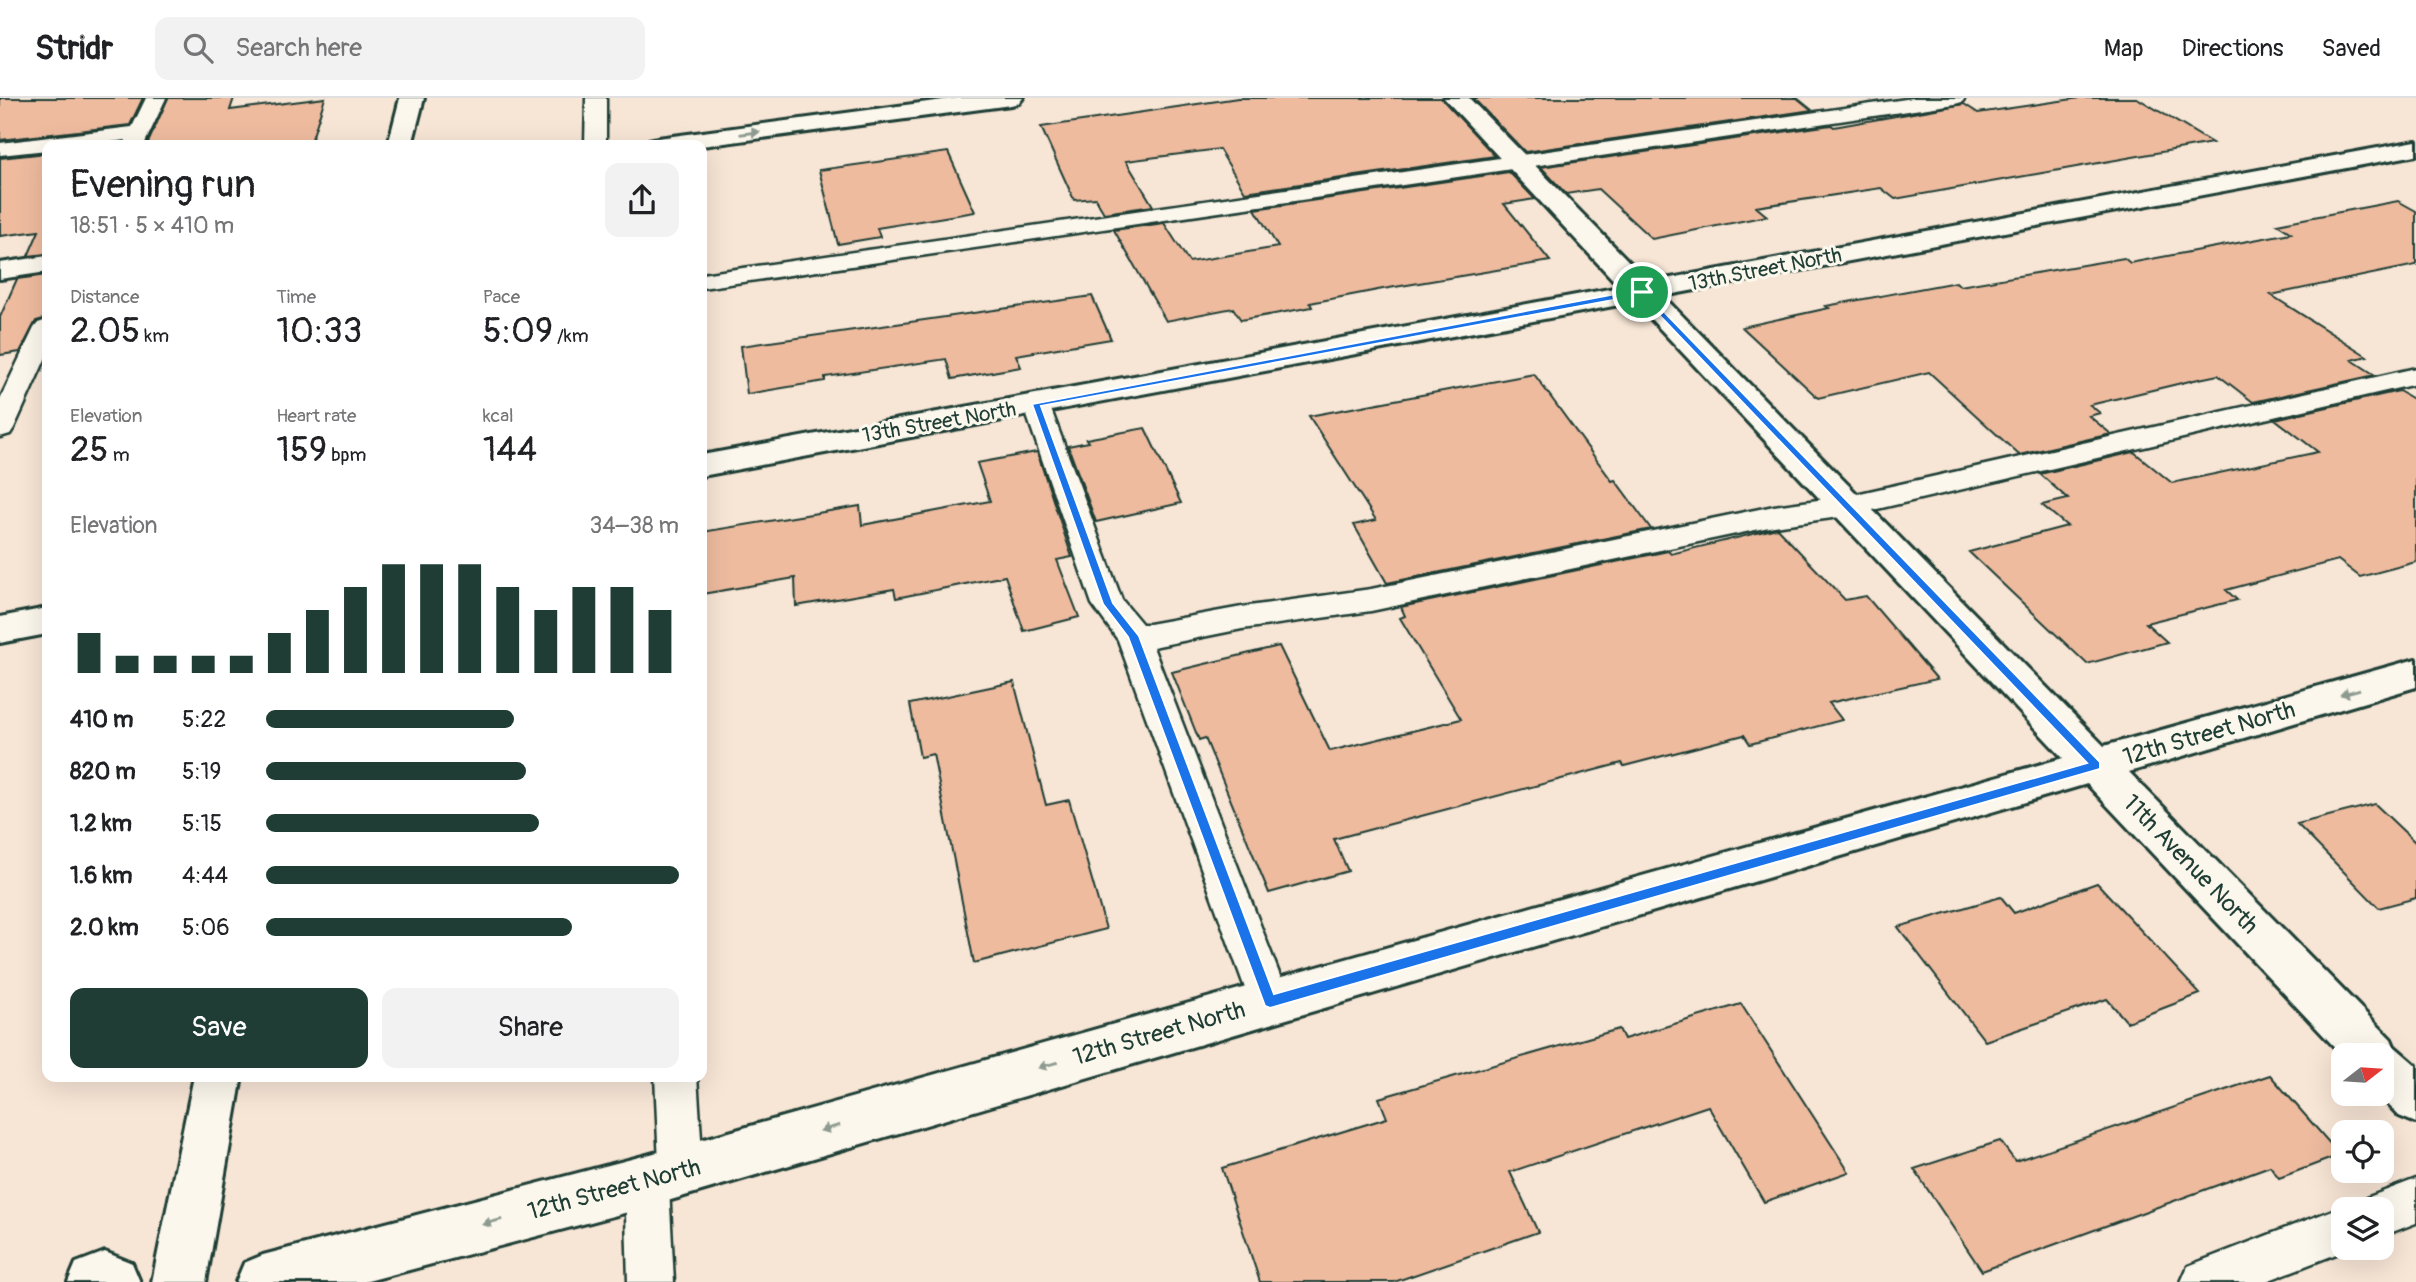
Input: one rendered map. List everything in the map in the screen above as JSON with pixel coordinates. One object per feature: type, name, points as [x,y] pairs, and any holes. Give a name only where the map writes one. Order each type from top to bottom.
[{"type":"street","points":[[401,140],[412,98]]},
{"type":"street","points":[[690,140],[931,103],[1011,98]]},
{"type":"street","name":"11th Avenue North","points":[[1456,98],[2362,1043]]},
{"type":"street","name":"13th Street North","points":[[707,465],[2416,148]]},
{"type":"street","points":[[0,271],[42,265]]},
{"type":"street","points":[[0,629],[42,622]]},
{"type":"street","name":"12th Street North","points":[[263,1282],[664,1176],[2416,673]]},
{"type":"street","points":[[2394,1077],[2416,1100]]},
{"type":"street","points":[[179,1282],[217,1082]]},
{"type":"street","points":[[95,1282],[105,1279],[113,1282]]},
{"type":"lane","points":[[112,140],[137,138],[156,98]]},
{"type":"lane","points":[[596,98],[596,140]]},
{"type":"lane","points":[[707,280],[1955,98]]},
{"type":"lane","points":[[0,149],[42,146]]},
{"type":"lane","points":[[0,427],[42,339]]},
{"type":"lane","points":[[1133,636],[1149,636],[1242,618],[1371,600],[1774,516],[1847,506],[2416,376]]},
{"type":"lane","points":[[1036,404],[1108,604],[1133,636],[1270,1002]]},
{"type":"lane","points":[[651,1282],[675,1082]]},
{"type":"lane","points":[[2394,1209],[2416,1201]]},
{"type":"lane","points":[[2204,1282],[2331,1234]]},
{"type":"building","points":[[0,98],[143,98],[130,125],[0,140]]},
{"type":"building","points":[[168,98],[234,98],[230,110],[325,98],[312,140],[149,140]]},
{"type":"building","points":[[1238,98],[1441,98],[1495,156],[1245,192],[1219,149],[1126,161],[1153,206],[1104,213],[1095,198],[1074,200],[1041,127]]},
{"type":"building","points":[[1473,98],[1797,98],[1812,110],[1525,152]]},
{"type":"building","points":[[2080,98],[2137,98],[2212,143],[1895,199],[1881,188],[1756,207],[1767,216],[1652,239],[1598,189],[1566,194],[1541,167],[1831,125],[1834,127],[1964,104],[1978,113]]},
{"type":"building","points":[[948,152],[975,212],[877,228],[880,237],[838,244],[819,170]]},
{"type":"building","points":[[42,154],[42,255],[28,256],[39,231],[0,236],[0,158]]},
{"type":"building","points":[[1509,172],[1535,199],[1504,204],[1550,261],[1383,289],[1310,303],[1312,307],[1241,320],[1233,308],[1166,321],[1114,230],[1164,223],[1189,262],[1278,247],[1255,209]]},
{"type":"building","points":[[2398,201],[2416,211],[2416,265],[2271,295],[2367,356],[2352,360],[2375,375],[2253,402],[2218,375],[2194,380],[2090,405],[2100,413],[2089,416],[2111,434],[2019,455],[1929,372],[1818,398],[1742,327],[1829,308],[1826,306],[1956,282],[1960,286],[2124,258],[2130,263],[2291,233],[2277,224]]},
{"type":"building","points":[[42,276],[42,319],[36,321],[20,352],[0,355],[0,317],[17,279]]},
{"type":"building","points":[[1092,296],[1111,339],[1016,355],[1021,367],[952,379],[946,359],[825,377],[825,381],[747,394],[741,346]]},
{"type":"building","points":[[1534,374],[1612,481],[1615,480],[1651,529],[1387,583],[1354,525],[1376,520],[1309,416]]},
{"type":"building","points":[[2399,391],[2416,401],[2416,562],[2360,577],[2338,560],[2226,590],[2237,600],[2146,623],[2167,642],[2087,664],[1969,552],[2067,526],[2042,505],[2068,499],[2040,474],[2134,452],[2172,483],[2318,452],[2275,419]]},
{"type":"building","points":[[1145,428],[1181,503],[1096,522],[1068,446],[1088,442],[1086,439]]},
{"type":"building","points":[[1037,452],[1072,557],[1057,560],[1079,617],[1024,631],[1005,576],[896,598],[894,589],[796,606],[795,578],[707,593],[707,531],[860,506],[862,525],[990,501],[977,463]]},
{"type":"building","points":[[1777,528],[1845,600],[1866,596],[1937,679],[1829,703],[1842,720],[1750,744],[1744,735],[1624,766],[1622,763],[1334,839],[1348,871],[1269,893],[1205,738],[1199,740],[1172,672],[1279,646],[1330,751],[1461,719],[1400,618],[1405,616],[1401,607],[1668,551],[1671,554]]},
{"type":"building","points":[[1014,682],[1046,805],[1069,800],[1106,929],[974,963],[933,754],[920,757],[910,704]]},
{"type":"building","points":[[2375,804],[2416,843],[2416,898],[2379,908],[2297,824]]},
{"type":"building","points":[[2097,883],[2200,994],[2127,1022],[2107,999],[1985,1041],[1898,927],[2001,897],[2014,913]]},
{"type":"building","points":[[1741,1004],[1849,1172],[1764,1202],[1708,1106],[1510,1172],[1538,1232],[1394,1282],[1260,1282],[1222,1168],[1387,1118],[1379,1098],[1619,1029],[1624,1039]]},
{"type":"building","points":[[2270,1075],[2331,1145],[2331,1158],[2279,1178],[2270,1166],[1982,1271],[1914,1169],[2000,1141],[2015,1161]]},
{"type":"route","points":[[1642,292],[2096,765],[1270,1002],[1133,636],[1108,604],[1036,404],[1642,292]]}]
